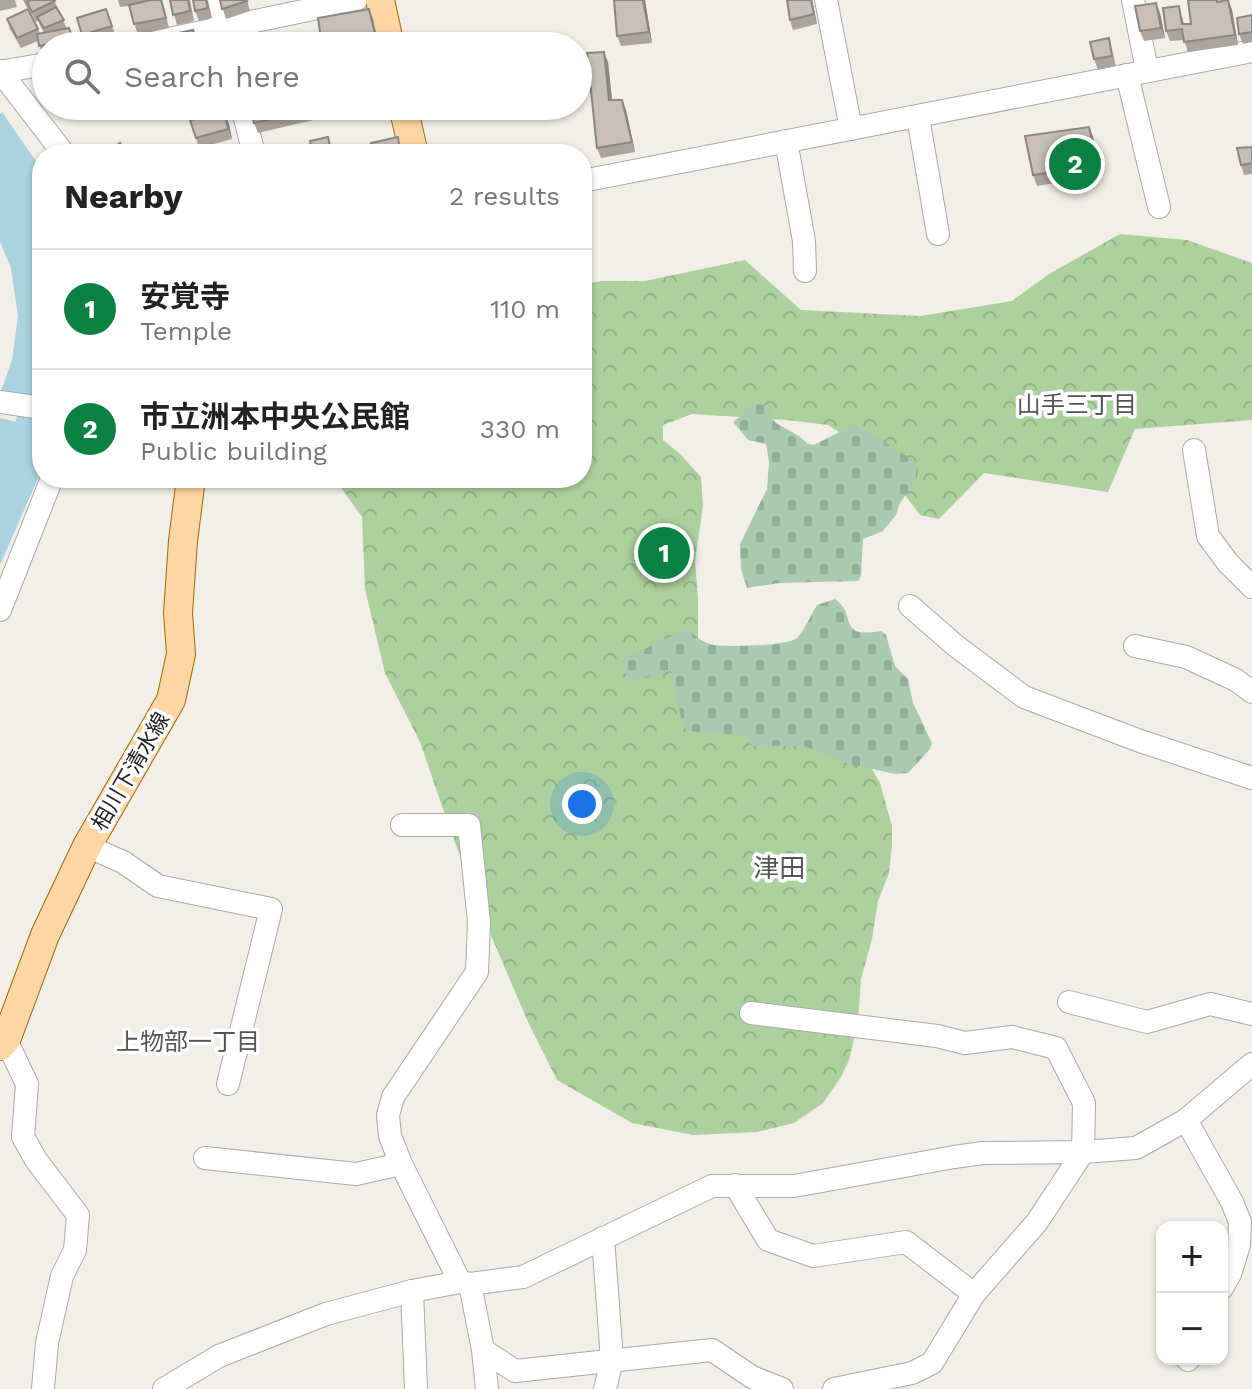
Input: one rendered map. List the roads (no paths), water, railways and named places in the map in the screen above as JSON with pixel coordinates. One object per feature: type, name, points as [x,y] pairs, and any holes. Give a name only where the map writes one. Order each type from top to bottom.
[{"type":"main road","points":[[380,0],[387,32]]},
{"type":"main road","points":[[406,120],[412,144]]},
{"type":"main road","name":"相川下清水線","points":[[3,1043],[45,935],[87,846],[171,700],[181,654],[178,613],[190,488]]},
{"type":"street","points":[[216,0],[223,32]]},
{"type":"street","points":[[242,32],[356,0]]},
{"type":"street","points":[[826,0],[851,129]]},
{"type":"street","points":[[1133,0],[1137,73],[1159,207]]},
{"type":"street","points":[[592,179],[1252,51]]},
{"type":"street","points":[[32,66],[0,71],[32,112]]},
{"type":"street","points":[[918,117],[938,234]]},
{"type":"street","points":[[38,120],[56,144]]},
{"type":"street","points":[[246,120],[252,144]]},
{"type":"street","points":[[786,141],[804,241],[805,271]]},
{"type":"street","points":[[0,402],[32,407]]},
{"type":"street","points":[[1194,450],[1208,536],[1228,563],[1252,587]]},
{"type":"street","points":[[0,610],[48,488]]},
{"type":"street","points":[[910,606],[956,646],[1024,697],[1140,741],[1252,778]]},
{"type":"street","points":[[1135,646],[1186,657],[1236,680],[1252,692]]},
{"type":"street","points":[[402,825],[469,825],[479,922],[478,968],[393,1097],[388,1115],[390,1136],[401,1164],[465,1283],[483,1350],[487,1389]]},
{"type":"street","points":[[87,846],[123,862],[158,886],[271,909],[228,1084]]},
{"type":"street","points":[[1069,1002],[1147,1022],[1210,1004],[1252,1014]]},
{"type":"street","points":[[751,1013],[937,1036],[965,1043],[1012,1037],[1056,1048],[1084,1103],[1083,1152],[1037,1222],[974,1294],[932,1363],[912,1373],[835,1389]]},
{"type":"street","points":[[3,1043],[27,1084],[23,1137],[36,1160],[78,1215],[75,1250],[62,1276],[47,1343],[43,1389]]},
{"type":"street","points":[[164,1389],[219,1356],[326,1314],[412,1291],[523,1277],[712,1186],[794,1186],[983,1153],[1136,1148],[1186,1120],[1252,1064]]},
{"type":"street","points":[[1186,1120],[1240,1222],[1239,1245],[1228,1278]]},
{"type":"street","points":[[205,1158],[356,1174],[401,1164]]},
{"type":"street","points":[[735,1185],[768,1240],[813,1256],[906,1242],[974,1294]]},
{"type":"street","points":[[603,1238],[612,1360],[605,1389]]},
{"type":"street","points":[[412,1291],[416,1389]]},
{"type":"street","points":[[483,1350],[515,1371],[712,1350],[752,1377],[782,1389]]},
{"type":"water","points":[[2,112],[32,156],[32,399],[1,391],[12,360],[18,316],[11,268],[0,242]]},
{"type":"water","points":[[0,418],[32,426],[34,488],[0,565]]},
{"type":"waterway","points":[[0,499],[32,419]]},
{"type":"place","name":"市立洲本中央公民館","points":[[1075,164]]},
{"type":"place","name":"安覚寺","points":[[664,553]]},
{"type":"district","name":"山手三丁目","points":[[1077,405]]},
{"type":"district","name":"津田","points":[[779,868]]},
{"type":"district","name":"上物部一丁目","points":[[188,1042]]}]
